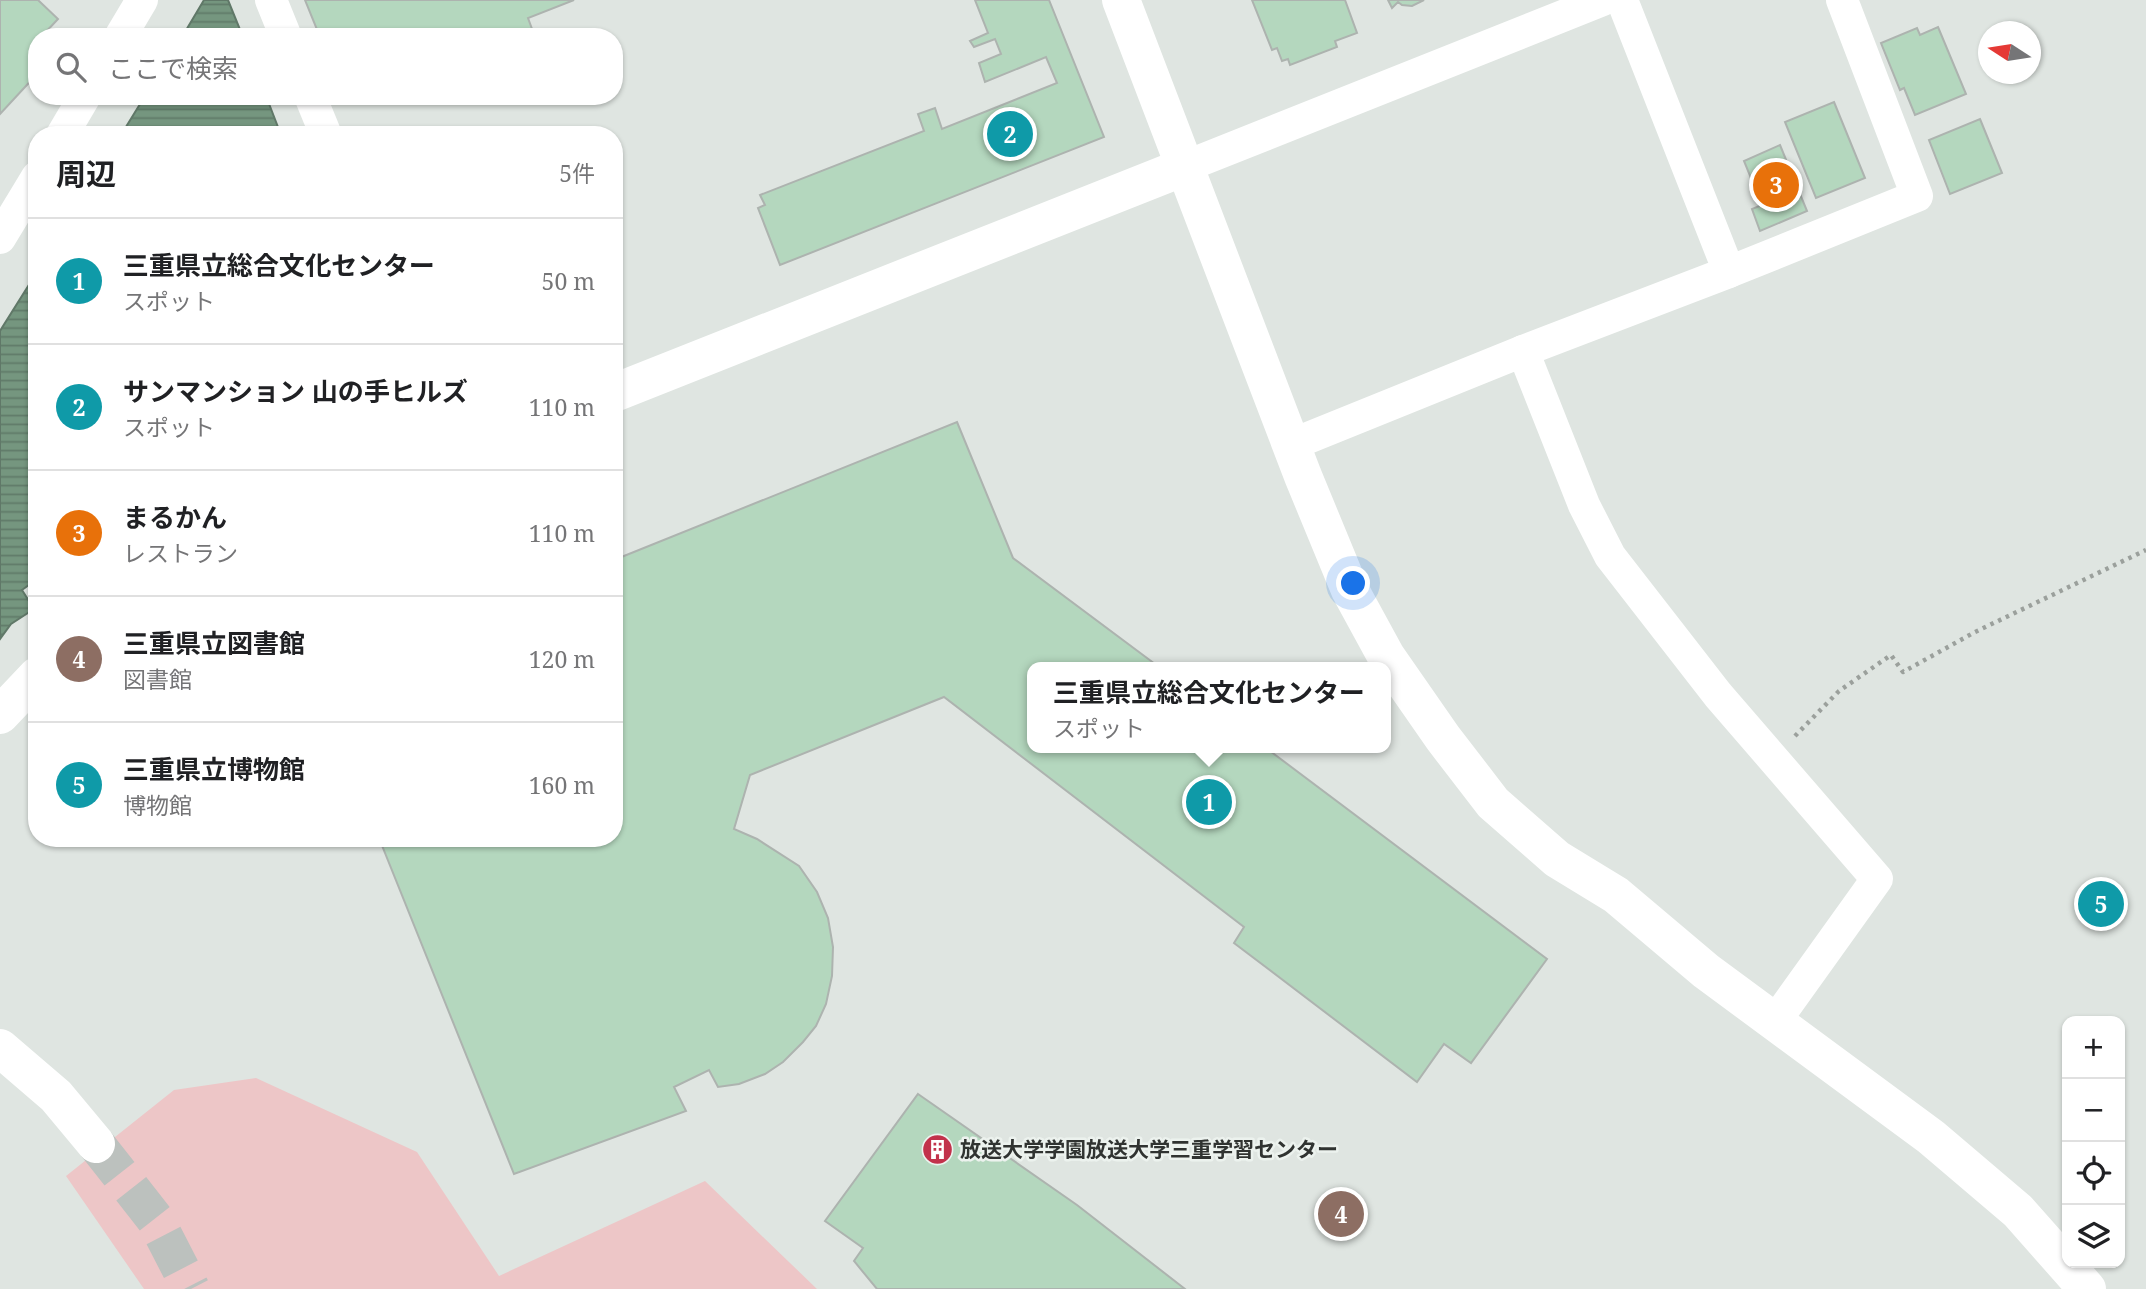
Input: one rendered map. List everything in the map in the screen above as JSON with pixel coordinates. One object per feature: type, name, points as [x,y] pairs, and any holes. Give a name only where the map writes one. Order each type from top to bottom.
[{"type":"street","points":[[125,28],[142,0]]},
{"type":"street","points":[[271,0],[282,28]]},
{"type":"street","points":[[1121,0],[1350,590],[1390,662]]},
{"type":"street","points":[[623,389],[1603,0]]},
{"type":"street","points":[[1622,0],[1729,272]]},
{"type":"street","points":[[1293,444],[1917,196],[1842,0]]},
{"type":"street","points":[[67,126],[80,105]]},
{"type":"street","points":[[314,105],[322,126]]},
{"type":"street","points":[[0,238],[28,192]]},
{"type":"street","points":[[1523,351],[1584,505],[1610,556],[1718,695],[1877,879],[1776,1020]]},
{"type":"street","points":[[1391,663],[1493,803],[1557,859],[1616,895],[1706,971],[1776,1020],[1931,1137],[2009,1203],[2087,1289]]},
{"type":"street","points":[[0,715],[28,685]]},
{"type":"street","points":[[0,1048],[56,1096],[96,1144]]},
{"type":"path","points":[[1773,759],[1839,691],[1891,655],[1903,672],[1975,632],[2146,550]]},
{"type":"shaded area","points":[[204,0],[228,0],[239,28],[187,28]]},
{"type":"shaded area","points":[[139,105],[269,105],[278,126],[127,126]]},
{"type":"shaded area","points":[[28,286],[28,586],[22,590],[28,600],[28,613],[11,624],[0,639],[0,331]]},
{"type":"shaded area","points":[[256,1078],[417,1152],[499,1276],[705,1181],[817,1289],[144,1289],[66,1176],[174,1090]]},
{"type":"building","points":[[0,0],[38,0],[58,19],[50,28],[28,28],[28,84],[0,114]]},
{"type":"building","points":[[305,0],[574,0],[528,18],[532,28],[316,28]]},
{"type":"building","points":[[975,0],[1049,0],[1104,137],[780,265],[758,208],[765,205],[760,195],[924,131],[918,114],[935,108],[942,129],[1057,83],[1046,57],[985,82],[979,63],[1001,54],[995,39],[974,47],[970,41],[988,33]]},
{"type":"building","points":[[1252,0],[1345,0],[1357,33],[1335,41],[1337,47],[1290,65],[1288,59],[1282,61],[1277,48],[1272,50]]},
{"type":"building","points":[[1388,0],[1424,0],[1412,6],[1398,2],[1392,8]]},
{"type":"building","points":[[1938,27],[1966,94],[1915,115],[1904,88],[1900,90],[1881,43],[1917,28],[1920,35]]},
{"type":"building","points":[[1834,102],[1865,178],[1816,198],[1785,122]]},
{"type":"building","points":[[1980,119],[2002,173],[1950,194],[1929,140]]},
{"type":"building","points":[[1780,145],[1807,211],[1760,231],[1752,209],[1762,205],[1744,161]]},
{"type":"building","points":[[957,422],[1013,558],[1152,662],[1027,662],[1027,753],[1273,753],[1547,959],[1471,1063],[1444,1044],[1417,1082],[1234,943],[1244,927],[944,697],[750,775],[734,829],[757,839],[799,866],[817,892],[828,918],[833,947],[832,976],[826,1004],[816,1026],[803,1042],[783,1062],[765,1074],[739,1084],[718,1087],[709,1070],[674,1087],[686,1111],[514,1174],[383,847],[623,847],[623,556]]},
{"type":"building","name":"放送大学学園放送大学三重学習センター","points":[[918,1094],[1077,1205],[1185,1289],[877,1289],[854,1261],[863,1248],[825,1221]]},
{"type":"tunnel","points":[[96,1144],[155,1219],[191,1289]]},
{"type":"place","name":"サンマンション 山の手ヒルズ","points":[[1010,134]]},
{"type":"place","name":"まるかん","points":[[1776,185]]},
{"type":"place","name":"三重県立総合文化センター","points":[[1209,802]]},
{"type":"place","name":"三重県立博物館","points":[[2101,904]]},
{"type":"place","name":"放送大学学園放送大学三重学習センター","points":[[937,1149]]},
{"type":"place","name":"三重県立図書館","points":[[1341,1214]]}]
